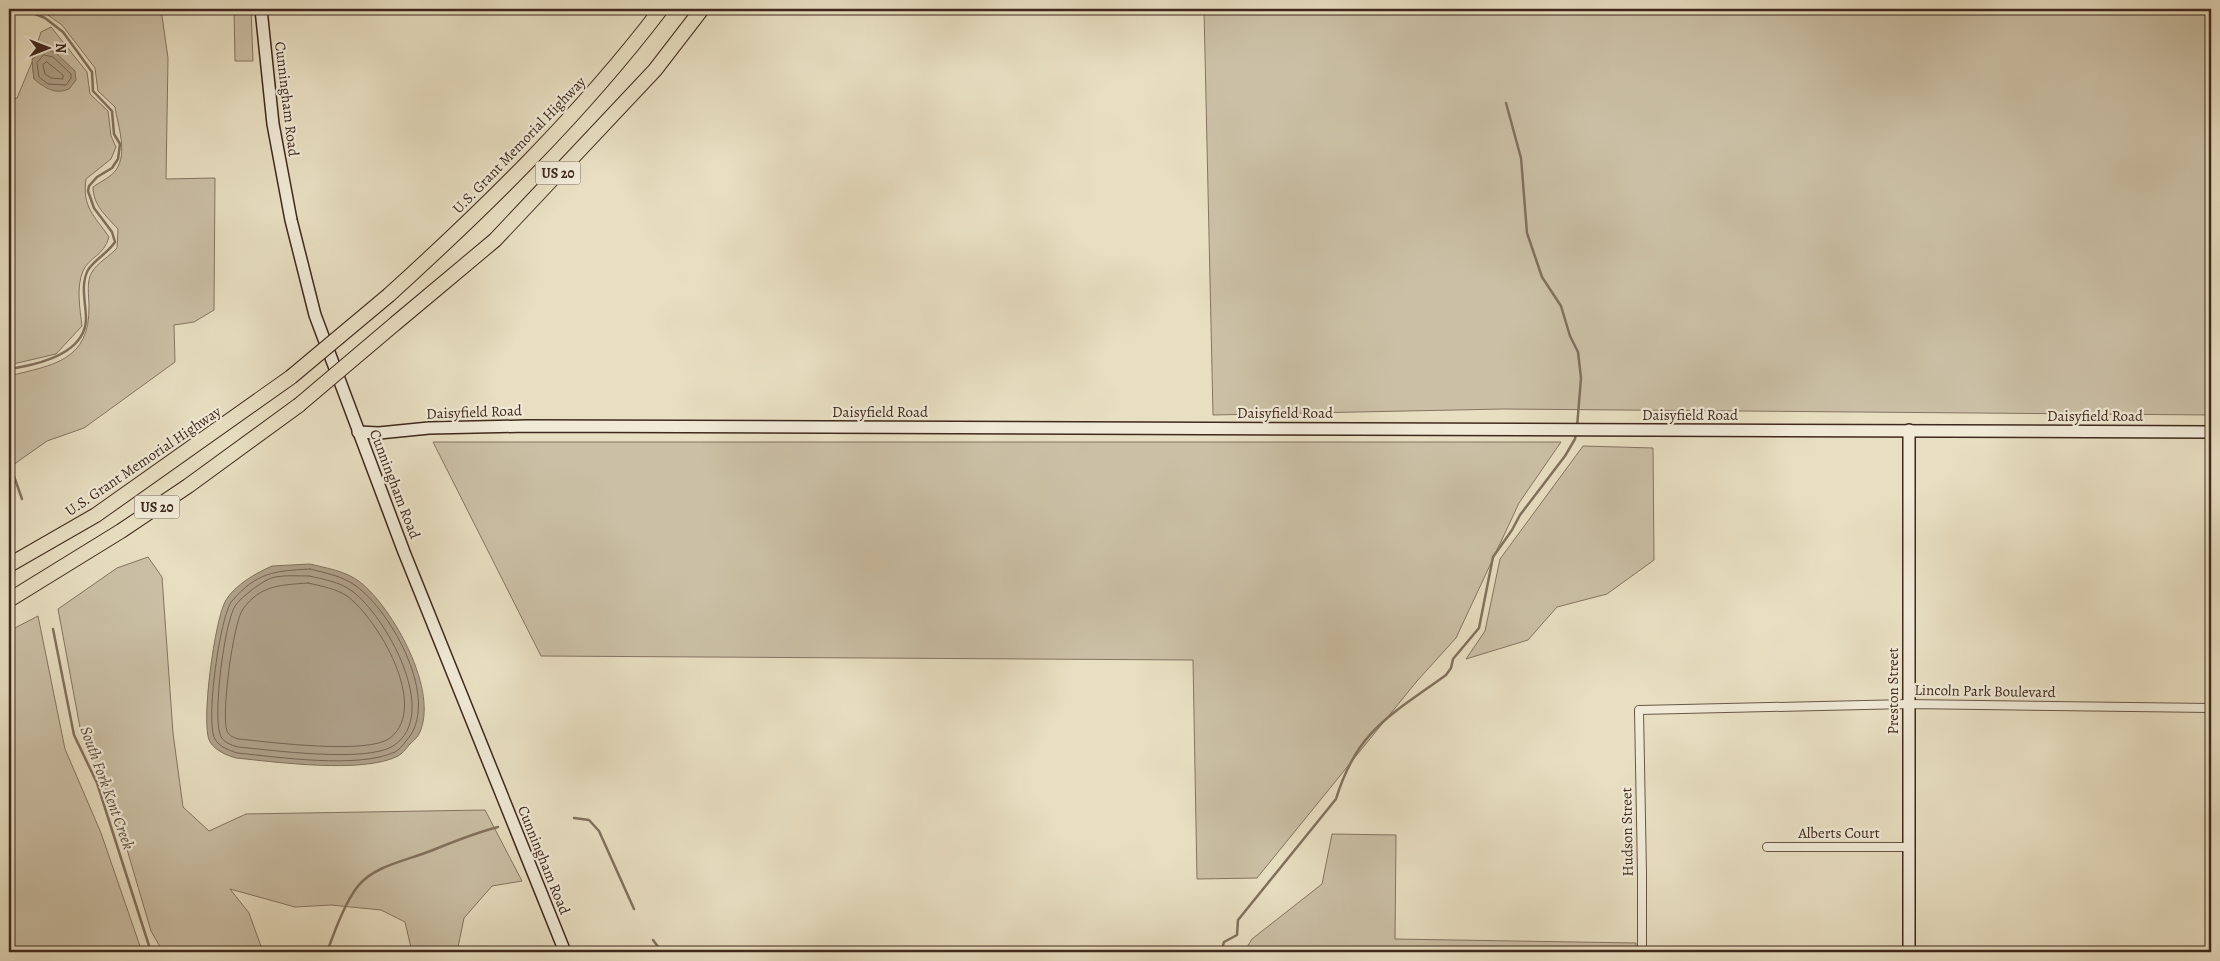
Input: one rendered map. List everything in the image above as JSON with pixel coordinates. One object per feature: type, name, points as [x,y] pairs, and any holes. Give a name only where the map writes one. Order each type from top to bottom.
[{"type":"highway","name":"U.S. Grant Memorial Highway","points":[[9,565],[96,515],[291,377],[389,295],[453,237],[532,157],[622,60],[661,9]]},
{"type":"highway","name":"US 20","points":[[9,600],[121,531],[188,486],[299,405],[495,240],[655,70],[702,9]]},
{"type":"street","name":"Cunningham Road","points":[[261,9],[273,124],[290,220],[316,315],[358,432],[475,732],[565,952]]},
{"type":"street","name":"Daisyfield Road","points":[[358,432],[379,433],[429,428],[528,426],[2211,432]]},
{"type":"street","name":"Preston Street","points":[[1909,430],[1909,952]]},
{"type":"street","name":"Lincoln Park Boulevard","points":[[1638,710],[1908,704],[2211,708]]},
{"type":"street","name":"Hudson Street","points":[[1638,710],[1642,952]]},
{"type":"street","name":"Alberts Court","points":[[1767,847],[1910,847]]},
{"type":"shaded area","points":[[33,9],[161,9],[168,58],[166,179],[215,178],[214,310],[194,322],[174,325],[175,362],[84,428],[47,441],[13,465],[9,452],[9,376],[54,364],[66,358],[83,339],[88,324],[88,284],[90,276],[94,269],[117,248],[118,229],[98,205],[93,187],[114,173],[120,163],[122,148],[115,107],[98,91],[95,68],[62,25],[45,13]]},
{"type":"shaded area","points":[[234,9],[251,9],[253,61],[235,61]]},
{"type":"shaded area","points":[[1204,9],[2211,9],[2211,415],[1503,409],[1213,415]]},
{"type":"shaded area","points":[[51,27],[87,72],[90,94],[108,111],[111,136],[116,147],[111,159],[86,179],[85,189],[90,210],[109,237],[104,248],[86,266],[81,277],[79,298],[82,326],[56,354],[9,365],[9,99],[17,98],[32,62],[34,79],[43,49],[32,60],[41,32]]},
{"type":"shaded area","points":[[433,442],[1561,442],[1519,503],[1456,638],[1417,681],[1257,878],[1197,879],[1193,660],[541,656]]},
{"type":"shaded area","points":[[1583,446],[1653,448],[1654,560],[1607,594],[1557,607],[1528,640],[1466,659],[1485,631],[1500,559]]},
{"type":"shaded area","points":[[148,557],[162,577],[173,733],[183,807],[209,831],[246,814],[485,810],[522,881],[492,886],[464,918],[457,952],[412,952],[405,922],[381,910],[331,905],[295,907],[230,889],[249,913],[263,952],[163,952],[151,931],[116,812],[81,733],[58,609],[117,568]]},
{"type":"shaded area","points":[[38,616],[65,749],[101,833],[142,952],[9,952],[9,631]]},
{"type":"shaded area","points":[[1332,834],[1396,835],[1395,939],[1636,943],[1636,952],[1244,952],[1252,939],[1322,884]]},
{"type":"water","points":[[43,49],[55,52],[75,71],[76,80],[69,89],[64,91],[50,90],[34,79],[32,60]]},
{"type":"water","points":[[310,564],[342,573],[360,582],[373,594],[386,611],[399,630],[410,652],[423,696],[424,716],[419,734],[398,756],[383,761],[342,766],[296,764],[236,758],[215,748],[210,742],[207,732],[207,715],[210,671],[217,627],[226,600],[240,584],[272,566]]},
{"type":"waterway","name":"South Fork Kent Creek","points":[[9,369],[32,365],[57,356],[68,350],[84,331],[86,319],[84,282],[88,270],[115,242],[112,232],[94,208],[88,191],[89,186],[97,177],[112,168],[118,159],[120,144],[114,134],[112,111],[93,91],[92,72],[63,32],[45,18],[23,9]]},
{"type":"waterway","points":[[1506,103],[1521,158],[1527,233],[1542,277],[1561,306],[1570,336],[1578,352],[1581,378],[1577,427]]},
{"type":"waterway","points":[[1221,952],[1224,942],[1237,935],[1238,920],[1336,799],[1354,756],[1366,740],[1378,726],[1446,675],[1451,668],[1453,659],[1479,628],[1493,557],[1520,515],[1565,456],[1575,439],[1576,433]]},
{"type":"waterway","name":"South Fork Kent Creek","points":[[9,462],[22,499]]},
{"type":"waterway","name":"South Fork Kent Creek","points":[[53,629],[74,735],[97,783],[151,952]]},
{"type":"waterway","points":[[574,818],[589,820],[599,831],[634,909]]},
{"type":"waterway","points":[[327,952],[349,900],[365,879],[393,864],[498,827]]},
{"type":"waterway","points":[[653,940],[662,952]]}]
